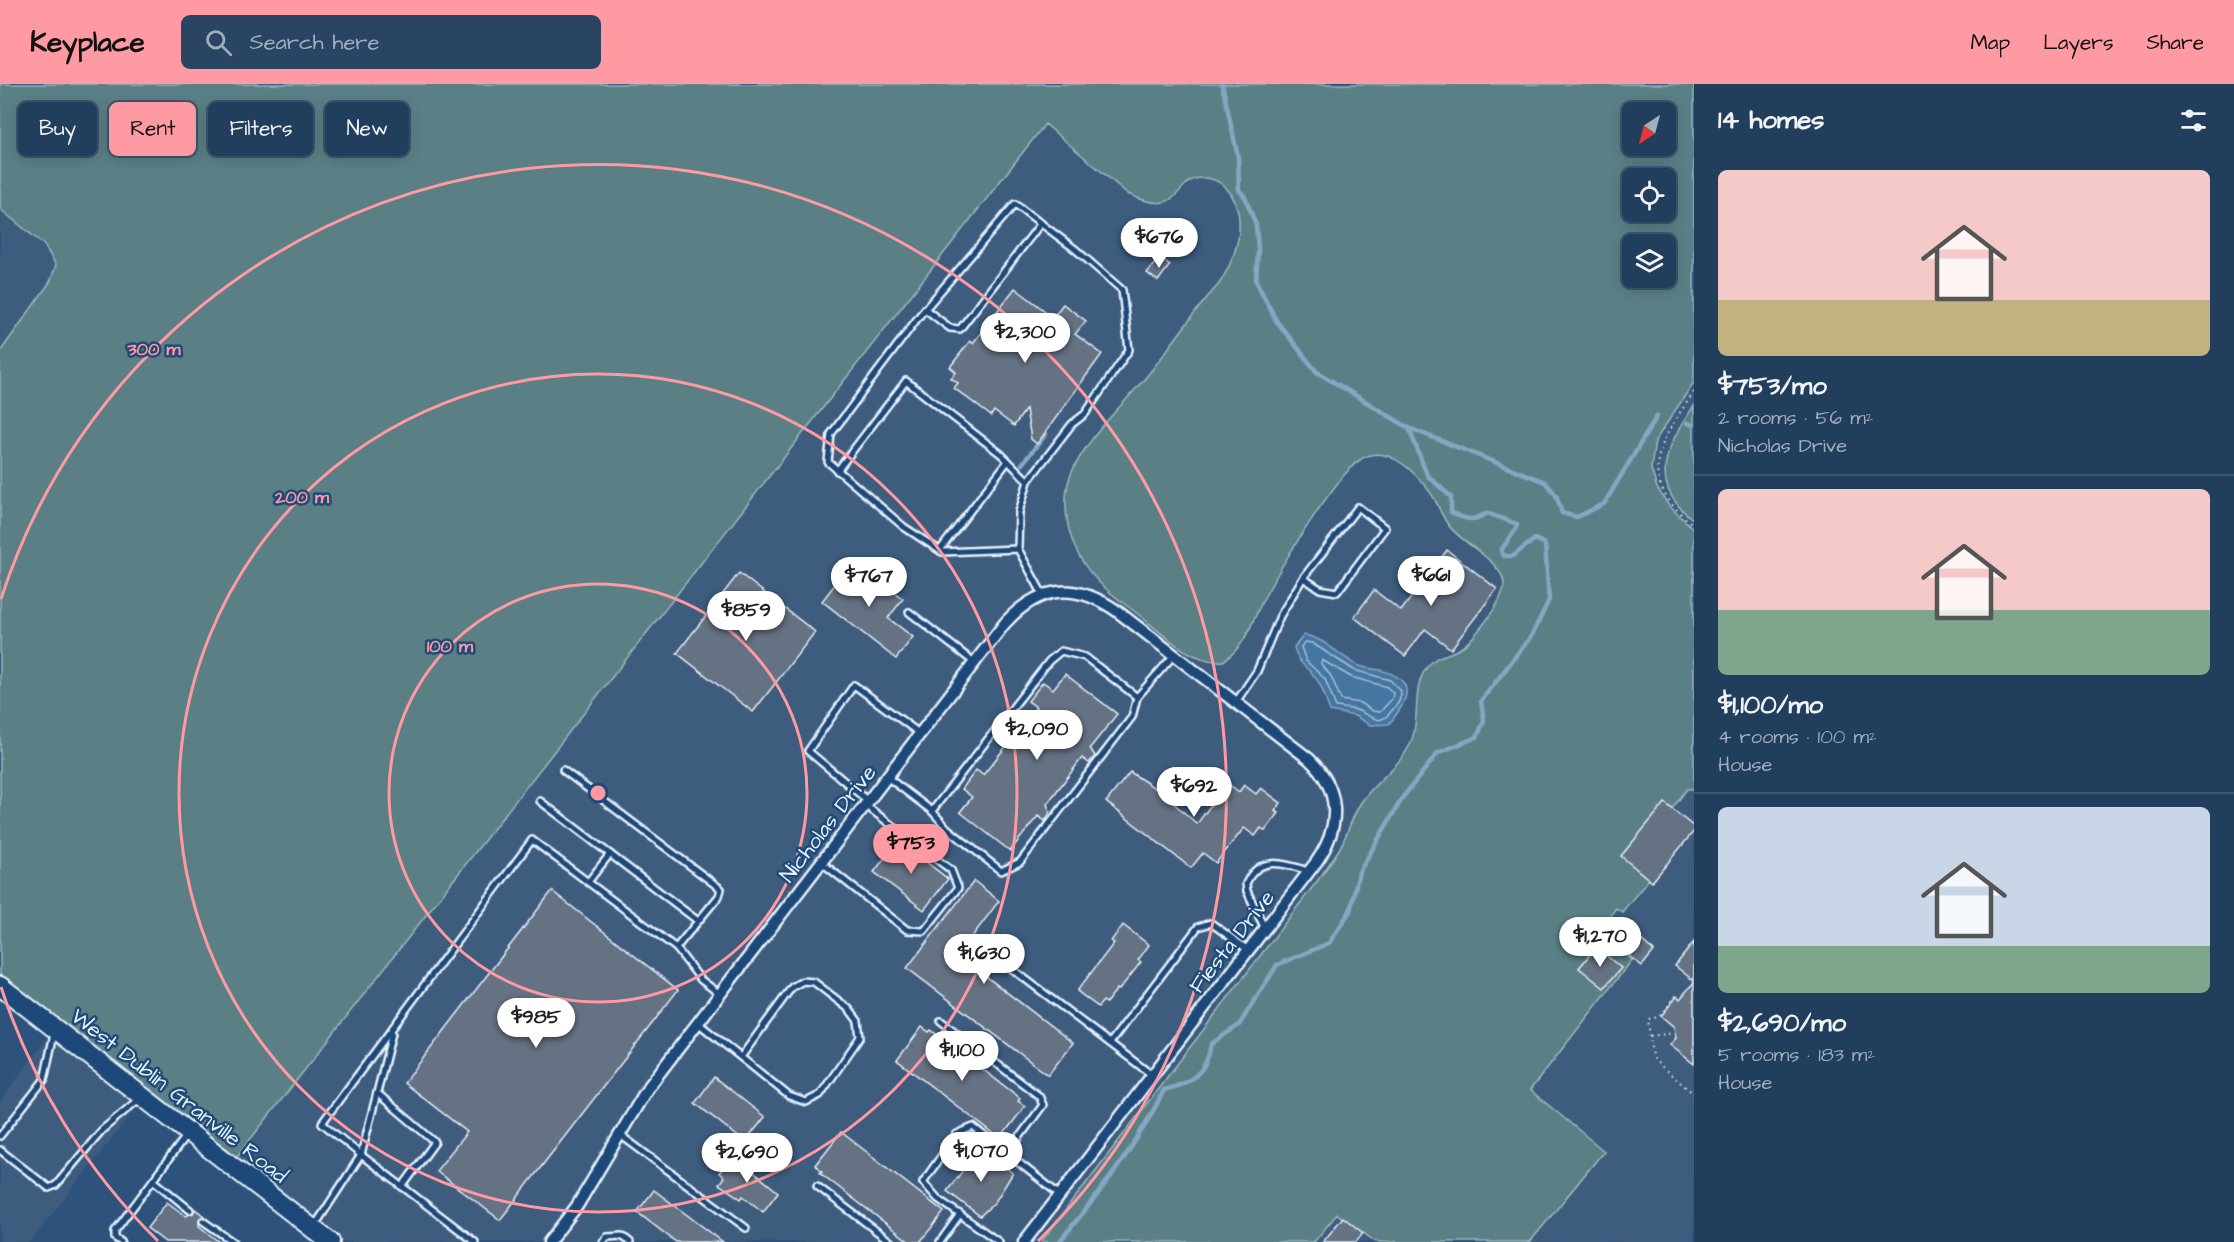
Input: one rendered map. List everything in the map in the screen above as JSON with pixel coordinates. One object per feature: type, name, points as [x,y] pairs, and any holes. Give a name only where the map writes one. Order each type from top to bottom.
[{"type":"main road","name":"West Dublin Granville Road","points":[[0,986],[330,1242]]},
{"type":"street","name":"Nicholas Drive","points":[[549,1242],[577,1206],[647,1089],[1018,609],[1031,599],[1059,591],[1090,596],[1110,607],[1203,677]]},
{"type":"street","name":"Fiesta Drive","points":[[1024,1242],[1309,871],[1326,848],[1332,832],[1336,815],[1329,784],[1320,770],[1203,677]]},
{"type":"lane","points":[[1018,549],[940,550],[904,527],[828,462],[831,434],[925,309],[1015,204],[1122,290],[1129,350],[1085,414],[1072,424],[1028,481],[1020,512],[1018,549],[1043,595]]},
{"type":"lane","points":[[925,309],[950,328],[960,329],[1041,223]]},
{"type":"lane","points":[[837,471],[906,381],[935,401],[1028,481]]},
{"type":"lane","points":[[940,550],[1008,462]]},
{"type":"lane","points":[[1236,702],[1257,671],[1280,616],[1303,578],[1358,507],[1385,528],[1337,592],[1320,589],[1303,578]]},
{"type":"lane","points":[[909,612],[975,663]]},
{"type":"lane","points":[[932,811],[1048,660],[1061,651],[1085,657],[1137,697]]},
{"type":"lane","points":[[887,777],[932,811],[947,828],[1001,871],[1020,862],[1132,717],[1137,697],[1174,655]]},
{"type":"lane","points":[[821,862],[907,930],[924,931],[958,888],[951,870],[867,803],[808,751],[854,685],[921,734]]},
{"type":"lane","points":[[563,770],[721,889],[676,948]]},
{"type":"lane","points":[[540,801],[698,921]]},
{"type":"lane","points":[[475,1242],[322,1124],[532,840],[676,948],[701,981],[720,994]]},
{"type":"lane","points":[[588,882],[610,854]]},
{"type":"lane","points":[[1265,929],[1246,884],[1252,873],[1270,863],[1283,863],[1309,871]]},
{"type":"lane","points":[[1110,1043],[1198,927],[1211,923],[1248,950]]},
{"type":"lane","points":[[991,953],[1152,1075]]},
{"type":"lane","points":[[698,1023],[789,1096],[806,1102],[820,1095],[860,1037],[858,1021],[849,1009],[814,982],[803,981],[792,987],[741,1057]]},
{"type":"lane","points":[[940,1021],[1039,1096],[1043,1106],[1007,1154]]},
{"type":"lane","points":[[0,1136],[44,1080],[55,1028]]},
{"type":"lane","points":[[313,1228],[361,1155],[393,1030]]},
{"type":"lane","points":[[377,1093],[435,1142],[402,1186]]},
{"type":"lane","points":[[0,1150],[49,1188],[56,1185],[102,1130],[142,1096]]},
{"type":"lane","points":[[999,1242],[938,1199],[923,1182],[957,1134],[973,1127],[1060,1195]]},
{"type":"lane","points":[[121,1242],[115,1238],[115,1231],[189,1132]]},
{"type":"lane","points":[[619,1134],[746,1228]]},
{"type":"lane","points":[[153,1180],[190,1210]]},
{"type":"lane","points":[[817,1186],[891,1242]]},
{"type":"lane","points":[[940,1242],[960,1214]]},
{"type":"lane","points":[[203,1221],[234,1242]]},
{"type":"lane","points":[[603,1242],[607,1237],[622,1236],[630,1242]]},
{"type":"path","points":[[1694,392],[1663,439],[1658,451],[1657,468],[1660,484],[1667,496],[1682,515],[1694,525]]},
{"type":"path","points":[[1676,996],[1659,1017],[1648,1019],[1654,1060],[1694,1094]]},
{"type":"path","points":[[1650,1036],[1675,1033]]},
{"type":"shaded area","points":[[1045,124],[1128,194],[1140,199],[1179,194],[1194,179],[1206,177],[1219,181],[1228,189],[1237,204],[1240,224],[1229,268],[1219,284],[1145,379],[1118,408],[1070,475],[1066,491],[1068,526],[1104,588],[1199,659],[1246,637],[1275,578],[1332,492],[1360,459],[1379,454],[1392,458],[1422,481],[1434,497],[1447,524],[1496,568],[1502,577],[1504,586],[1496,607],[1475,634],[1456,651],[1445,653],[1418,686],[1418,713],[1412,740],[1406,752],[1360,804],[1341,845],[1321,876],[1041,1242],[327,1242],[144,1098],[30,1242],[0,1242],[0,1101],[60,1022],[235,1159]]},
{"type":"shaded area","points":[[0,209],[44,245],[56,265],[50,282],[0,352]]},
{"type":"shaded area","points":[[1694,382],[1694,1242],[1397,1242],[1612,505]]},
{"type":"shaded area","points":[[1337,1214],[1343,1217],[1376,1242],[1314,1242]]},
{"type":"green space","points":[[0,84],[1694,84],[1694,382],[1655,441],[1651,469],[1657,488],[1669,506],[1694,529],[1694,789],[1687,789],[1672,809],[1622,856],[1649,879],[1622,912],[1616,908],[1607,920],[1612,924],[1603,936],[1632,960],[1530,1090],[1604,1151],[1530,1242],[1376,1242],[1337,1214],[1314,1242],[1041,1242],[1321,876],[1341,846],[1360,804],[1407,751],[1414,733],[1419,684],[1427,667],[1434,660],[1457,650],[1471,639],[1493,611],[1504,585],[1497,568],[1453,530],[1417,477],[1401,463],[1382,455],[1363,458],[1339,481],[1295,545],[1264,598],[1243,641],[1223,661],[1199,657],[1187,652],[1099,583],[1082,561],[1070,534],[1066,502],[1071,474],[1095,435],[1146,377],[1219,284],[1235,251],[1239,216],[1229,191],[1208,178],[1194,179],[1169,200],[1160,203],[1146,201],[1128,194],[1045,124],[235,1159],[0,976],[0,352],[50,282],[56,265],[44,245],[0,209]]},
{"type":"green space","points":[[1694,406],[1694,520],[1679,507],[1670,493],[1666,479],[1666,465],[1675,436]]},
{"type":"water","points":[[1304,635],[1325,643],[1357,665],[1380,670],[1401,679],[1405,685],[1405,699],[1389,724],[1370,725],[1355,716],[1330,711],[1319,683],[1296,653],[1294,647]]},
{"type":"building","points":[[1160,257],[1170,265],[1158,281],[1147,273]]},
{"type":"building","points":[[1015,288],[1053,317],[1063,304],[1086,321],[1075,334],[1102,354],[1037,444],[1031,439],[1026,409],[1014,426],[994,411],[991,416],[954,388],[958,383],[951,378],[956,372],[950,367],[970,341],[973,343]]},
{"type":"building","points":[[1447,550],[1497,589],[1451,649],[1425,629],[1405,656],[1354,617],[1374,590],[1401,611]]},
{"type":"building","points":[[853,561],[903,599],[888,618],[913,637],[896,659],[822,601]]},
{"type":"building","points":[[739,573],[815,632],[753,712],[677,653]]},
{"type":"building","points":[[1065,674],[1117,714],[1090,748],[1095,756],[1089,763],[1082,758],[1047,804],[1050,813],[1045,821],[1038,816],[1010,851],[960,812],[972,797],[962,789],[976,770],[983,775],[1016,734],[1036,707],[1028,701],[1043,682],[1053,689]]},
{"type":"building","points":[[1130,772],[1161,792],[1197,824],[1227,783],[1239,792],[1244,785],[1256,794],[1261,788],[1281,803],[1275,811],[1279,813],[1265,831],[1261,828],[1255,836],[1244,828],[1216,863],[1203,853],[1191,868],[1106,802]]},
{"type":"building","points":[[1665,803],[1694,827],[1694,831],[1652,882],[1621,856]]},
{"type":"building","points":[[898,840],[948,879],[924,910],[874,872]]},
{"type":"building","points":[[974,881],[999,901],[958,955],[1073,1043],[1048,1075],[907,968]]},
{"type":"building","points":[[552,891],[678,990],[500,1220],[436,1171],[467,1132],[404,1083]]},
{"type":"building","points":[[1123,925],[1149,945],[1138,960],[1141,962],[1119,990],[1117,989],[1106,1003],[1103,1001],[1098,1007],[1077,991],[1114,943],[1111,941]]},
{"type":"building","points":[[1641,940],[1654,951],[1642,966],[1629,956]]},
{"type":"building","points":[[1694,942],[1694,981],[1675,966]]},
{"type":"building","points":[[1596,947],[1621,968],[1604,988],[1579,968]]},
{"type":"building","points":[[1694,982],[1694,1064],[1670,1045],[1676,1038],[1674,1027],[1661,1016],[1677,996],[1680,999]]},
{"type":"building","points":[[922,1027],[929,1032],[931,1030],[1020,1098],[1018,1101],[1025,1106],[1000,1139],[897,1060]]},
{"type":"building","points":[[714,1077],[765,1117],[745,1142],[695,1103]]},
{"type":"building","points":[[841,1132],[944,1212],[920,1242],[910,1242],[820,1173],[822,1171],[815,1165]]},
{"type":"building","points":[[980,1148],[1013,1173],[995,1202],[980,1216],[947,1191]]},
{"type":"building","points":[[733,1155],[778,1192],[763,1212],[743,1196],[741,1199],[719,1184],[724,1177],[719,1173]]},
{"type":"building","points":[[654,1190],[723,1242],[676,1242],[637,1212]]},
{"type":"building","points":[[167,1202],[186,1216],[193,1213],[195,1209],[204,1216],[199,1219],[199,1226],[219,1242],[165,1242],[147,1228]]},
{"type":"building","points":[[1343,1217],[1363,1233],[1356,1242],[1323,1242]]},
{"type":"waterway","points":[[1222,84],[1238,157],[1239,190],[1245,197],[1256,225],[1258,250],[1256,281],[1277,322],[1317,372],[1409,428],[1545,482],[1556,495],[1562,513],[1577,517],[1604,504],[1657,416]]},
{"type":"waterway","points":[[1687,423],[1694,425]]},
{"type":"waterway","points":[[1059,1242],[1116,1169],[1164,1090],[1182,1084],[1196,1075],[1206,1062],[1211,1044],[1239,1025],[1277,965],[1329,943],[1350,911],[1359,872],[1403,797],[1438,753],[1477,737],[1484,721],[1481,701],[1532,635],[1549,600],[1545,544],[1535,539],[1513,556],[1504,556],[1501,551],[1517,524],[1487,513],[1469,519],[1451,512],[1451,497],[1427,475],[1409,428]]},
{"type":"waterway","points":[[1022,464],[1046,434]]}]
